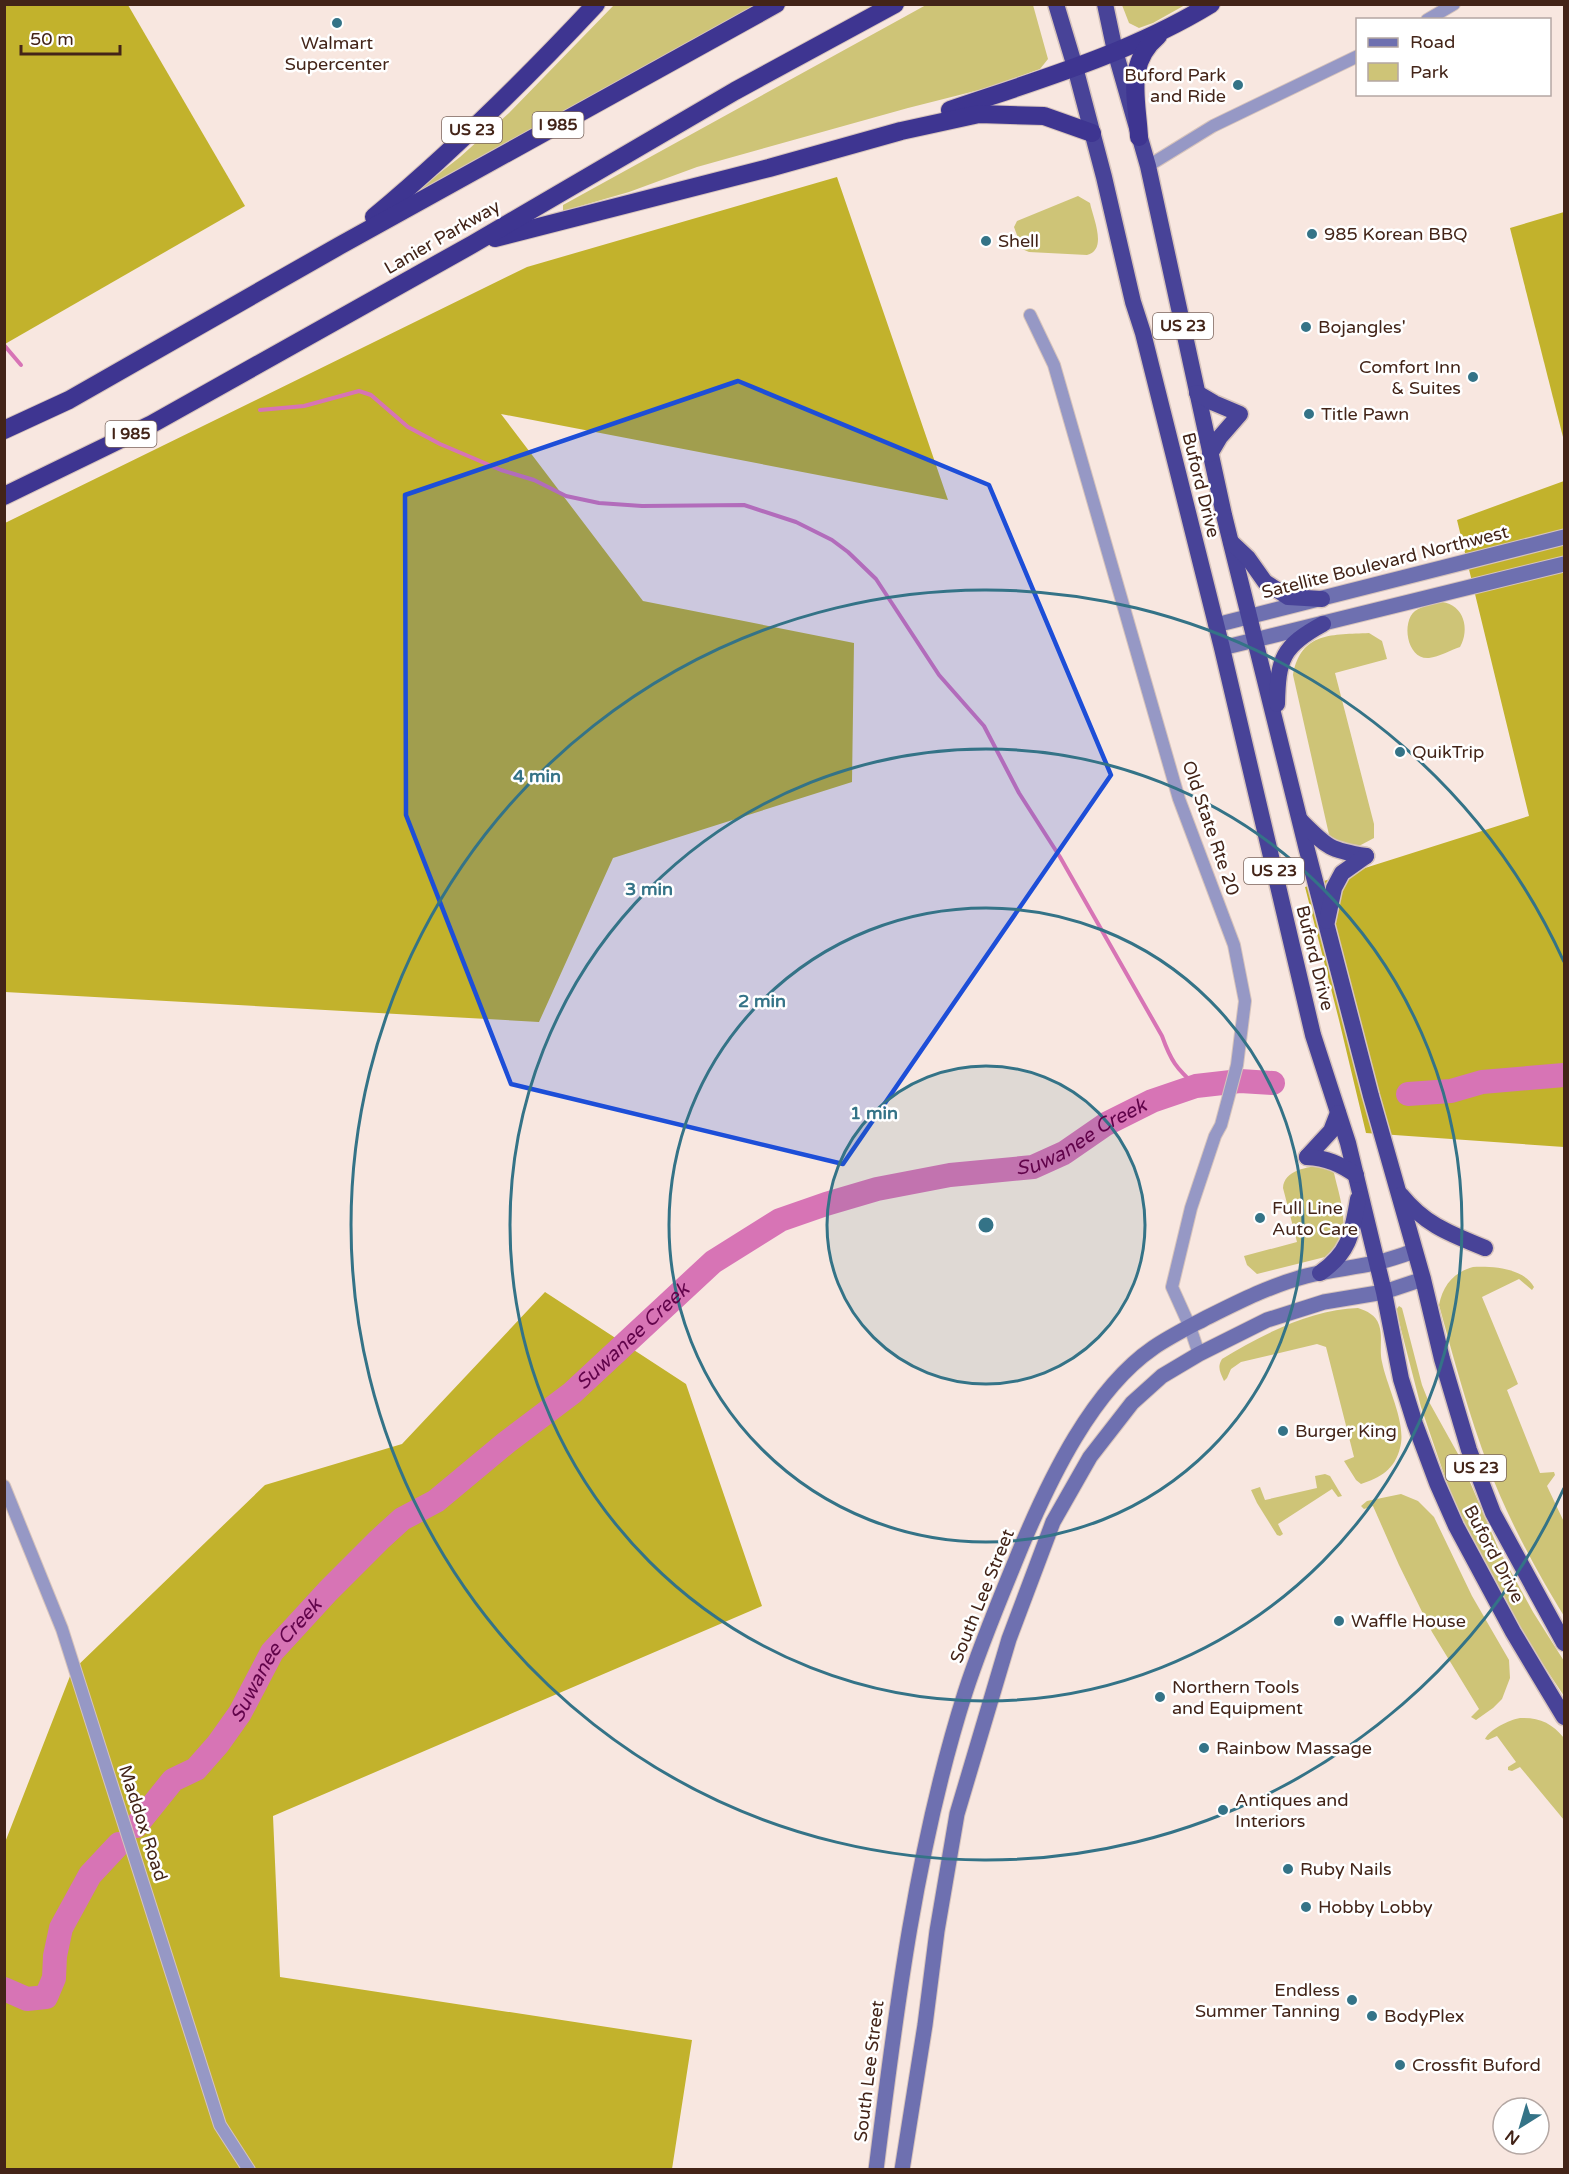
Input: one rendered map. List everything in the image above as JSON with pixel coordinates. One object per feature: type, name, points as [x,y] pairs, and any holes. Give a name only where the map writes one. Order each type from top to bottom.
[{"type":"highway","name":"US 23","points":[[339,246],[430,171],[534,70],[596,4]]},
{"type":"highway","name":"I 985","points":[[4,430],[69,400],[339,246],[776,4]]},
{"type":"highway","name":"Lanier Parkway","points":[[4,496],[152,424],[473,244],[735,91],[895,4]]},
{"type":"highway","name":"Buford Drive","points":[[1056,4],[1076,67],[1133,303],[1222,648],[1313,1035],[1348,1143],[1358,1182],[1384,1292],[1401,1379],[1437,1483],[1456,1526],[1512,1632],[1564,1717]]},
{"type":"highway","name":"Buford Drive","points":[[1105,4],[1115,51],[1148,166],[1210,454],[1249,617],[1326,924],[1423,1280],[1442,1359],[1466,1439],[1492,1513],[1564,1643]]},
{"type":"highway","points":[[901,131],[942,113],[1076,67],[1169,26],[1211,4]]},
{"type":"highway","points":[[1139,137],[1136,70],[1139,58],[1148,44],[1169,26]]},
{"type":"highway","points":[[473,244],[769,168],[901,131],[979,114],[1044,116],[1092,133]]},
{"type":"highway","points":[[1197,393],[1240,414],[1220,437],[1210,454]]},
{"type":"highway","points":[[1231,542],[1248,558],[1266,582],[1288,597],[1322,598]]},
{"type":"highway","points":[[1277,729],[1278,673],[1285,654],[1300,636],[1323,624]]},
{"type":"highway","points":[[1300,820],[1329,846],[1338,851],[1366,856],[1342,873],[1334,888],[1326,924]]},
{"type":"highway","points":[[1320,1273],[1333,1264],[1353,1233],[1358,1182],[1339,1164],[1307,1157],[1331,1131],[1338,1113]]},
{"type":"highway","points":[[1398,1190],[1423,1218],[1442,1230],[1485,1248]]},
{"type":"main road","name":"Satellite Boulevard Northwest","points":[[1216,625],[1564,537]]},
{"type":"main road","points":[[1222,648],[1564,564]]},
{"type":"main road","name":"South Lee Street","points":[[876,2169],[899,1988],[914,1899],[940,1782],[965,1692],[997,1606],[1043,1494],[1080,1429],[1122,1375],[1153,1348],[1190,1327],[1257,1292],[1320,1273],[1377,1263],[1414,1251]]},
{"type":"main road","points":[[902,2169],[925,2025],[937,1931],[957,1814],[1009,1639],[1053,1522],[1090,1457],[1132,1403],[1162,1376],[1199,1354],[1267,1320],[1324,1302],[1384,1292],[1423,1280]]},
{"type":"street","points":[[1430,18],[1454,4]]},
{"type":"street","points":[[1148,166],[1213,126],[1356,57]]},
{"type":"street","name":"Old State Rte 20","points":[[1030,315],[1054,365],[1179,799],[1234,945],[1245,1001],[1237,1065],[1221,1125],[1215,1136],[1191,1208],[1172,1287],[1199,1354]]},
{"type":"street","name":"Maddox Road","points":[[4,1486],[62,1629],[220,2125],[249,2169]]},
{"type":"highlighted area","points":[[738,381],[989,485],[1111,775],[843,1164],[511,1084],[406,815],[405,495]]},
{"type":"green space","points":[[1122,4],[1185,5],[1139,28],[1129,23]]},
{"type":"green space","points":[[614,5],[761,5],[395,208],[460,157],[509,113]]},
{"type":"green space","points":[[926,5],[1033,5],[1048,59],[1040,69],[983,89],[697,167],[629,192],[563,211],[563,205]]},
{"type":"green space","points":[[1078,196],[1090,203],[1098,233],[1097,247],[1093,252],[1087,255],[1029,252],[1022,249],[1014,227],[1017,221]]},
{"type":"green space","points":[[1442,602],[1450,604],[1460,613],[1464,626],[1463,640],[1460,647],[1437,656],[1422,657],[1411,647],[1407,631],[1408,623],[1415,611]]},
{"type":"green space","points":[[1369,633],[1382,641],[1387,659],[1335,673],[1374,824],[1374,838],[1359,846],[1348,848],[1330,839],[1293,675],[1303,650],[1320,638]]},
{"type":"green space","points":[[1323,1165],[1334,1173],[1342,1207],[1343,1230],[1335,1250],[1325,1257],[1257,1274],[1247,1265],[1244,1256],[1297,1242],[1283,1188],[1284,1182],[1298,1170]]},
{"type":"green space","points":[[1473,1267],[1498,1268],[1515,1272],[1523,1276],[1534,1287],[1532,1290],[1519,1279],[1482,1297],[1518,1384],[1507,1390],[1540,1473],[1554,1472],[1555,1475],[1547,1486],[1564,1522],[1564,1616],[1523,1544],[1496,1487],[1468,1408],[1439,1305],[1443,1291],[1450,1280],[1460,1272]]},
{"type":"green space","points":[[1399,1306],[1402,1308],[1428,1400],[1458,1454],[1499,1550],[1533,1612],[1564,1661],[1564,1696],[1522,1633],[1478,1552],[1449,1489],[1421,1407],[1396,1310]]},
{"type":"green space","points":[[1358,1308],[1368,1312],[1378,1322],[1384,1372],[1401,1428],[1400,1448],[1394,1462],[1380,1476],[1361,1484],[1344,1461],[1354,1457],[1326,1347],[1317,1344],[1241,1362],[1231,1369],[1224,1381],[1219,1367],[1222,1359],[1287,1325],[1323,1313]]},
{"type":"green space","points":[[1325,1474],[1330,1476],[1342,1496],[1338,1497],[1332,1489],[1278,1524],[1283,1534],[1277,1535],[1251,1490],[1260,1487],[1265,1500],[1317,1488],[1315,1476]]},
{"type":"green space","points":[[1401,1494],[1418,1501],[1434,1517],[1472,1596],[1509,1660],[1510,1678],[1502,1699],[1476,1720],[1471,1717],[1479,1709],[1432,1632],[1373,1506],[1364,1509],[1361,1506],[1367,1501]]},
{"type":"green space","points":[[1520,1718],[1545,1722],[1555,1728],[1564,1738],[1564,1820],[1520,1767],[1512,1771],[1508,1770],[1508,1767],[1516,1762],[1497,1736],[1485,1739],[1500,1726]]},
{"type":"shaded area","points":[[5,4],[128,5],[245,206],[5,344]]},
{"type":"shaded area","points":[[837,177],[948,500],[501,414],[643,601],[854,643],[852,782],[613,858],[539,1022],[5,992],[5,523],[527,267]]},
{"type":"shaded area","points":[[1564,212],[1564,441],[1510,228]]},
{"type":"shaded area","points":[[1564,481],[1564,1147],[1366,1133],[1305,887],[1529,816],[1457,520]]},
{"type":"shaded area","points":[[545,1292],[686,1384],[762,1606],[273,1816],[280,1977],[692,2040],[672,2169],[5,2169],[4,1845],[72,1671],[265,1485],[402,1444]]},
{"type":"waterway","points":[[4,345],[21,365]]},
{"type":"waterway","points":[[260,410],[304,406],[359,391],[371,395],[408,427],[440,444],[501,470],[534,480],[566,496],[599,503],[642,506],[744,505],[796,522],[832,540],[876,579],[939,675],[984,726],[1019,793],[1060,857],[1162,1036],[1171,1058],[1196,1086]]},
{"type":"waterway","name":"Suwanee Creek","points":[[1408,1094],[1451,1091],[1482,1082],[1564,1075]]},
{"type":"waterway","name":"Suwanee Creek","points":[[136,1826],[173,1780],[196,1769],[218,1744],[240,1713],[272,1652],[379,1540],[402,1519],[436,1501],[507,1442],[572,1393],[713,1262],[780,1220],[826,1204],[877,1189],[950,1175],[1033,1167],[1064,1153],[1106,1124],[1152,1101],[1196,1086],[1240,1081],[1273,1083]]},
{"type":"waterway","name":"Suwanee Creek","points":[[4,1989],[27,1999],[46,1997],[54,1978],[55,1956],[61,1928],[90,1875],[119,1844]]},
{"type":"place","name":"Walmart Supercenter","points":[[337,23]]},
{"type":"place","name":"Buford Park and Ride","points":[[1238,85]]},
{"type":"place","name":"985 Korean BBQ","points":[[1312,234]]},
{"type":"place","name":"Shell","points":[[986,241]]},
{"type":"place","name":"Bojangles'","points":[[1306,327]]},
{"type":"place","name":"Comfort Inn & Suites","points":[[1473,377]]},
{"type":"place","name":"Title Pawn","points":[[1309,414]]},
{"type":"place","name":"QuikTrip","points":[[1400,752]]},
{"type":"place","name":"Full Line Auto Care","points":[[1260,1218]]},
{"type":"place","name":"Burger King","points":[[1283,1431]]},
{"type":"place","name":"Waffle House","points":[[1339,1621]]},
{"type":"place","name":"Northern Tools and Equipment","points":[[1160,1697]]},
{"type":"place","name":"Rainbow Massage","points":[[1204,1748]]},
{"type":"place","name":"Antiques and Interiors","points":[[1223,1810]]},
{"type":"place","name":"Ruby Nails","points":[[1288,1869]]},
{"type":"place","name":"Hobby Lobby","points":[[1306,1907]]},
{"type":"place","name":"Endless Summer Tanning","points":[[1352,2000]]},
{"type":"place","name":"BodyPlex","points":[[1372,2016]]},
{"type":"place","name":"Crossfit Buford","points":[[1400,2065]]}]
